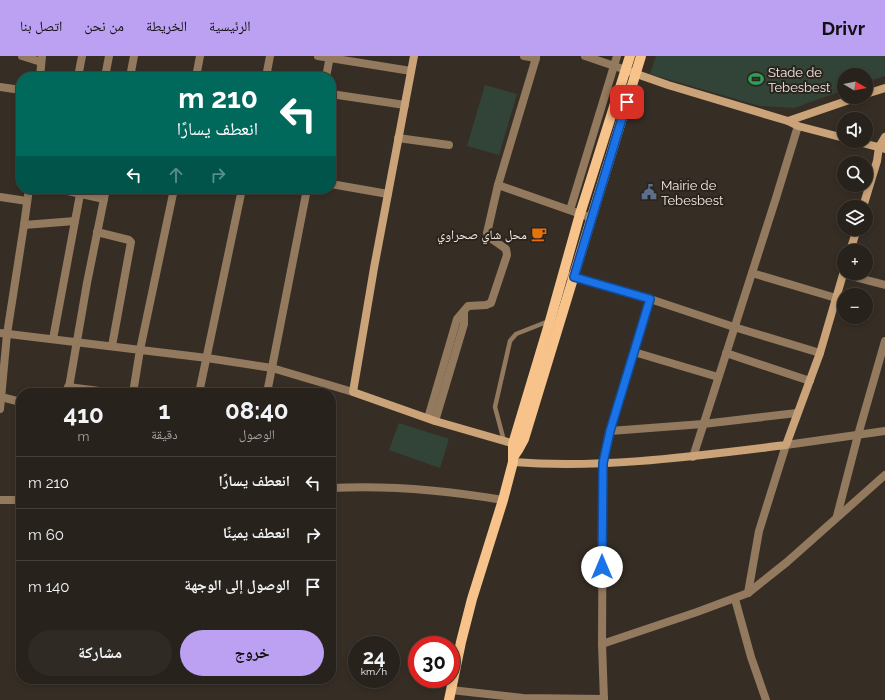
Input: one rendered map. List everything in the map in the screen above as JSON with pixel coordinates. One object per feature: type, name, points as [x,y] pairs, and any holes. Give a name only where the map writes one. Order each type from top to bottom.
[{"type":"main road","points":[[513,443],[574,277],[619,130],[631,72],[630,56]]},
{"type":"main road","points":[[449,700],[472,599],[503,500],[513,459],[513,443],[550,321],[580,214],[609,125],[631,72],[641,56]]},
{"type":"main road","points":[[609,125],[619,130]]},
{"type":"street","points":[[22,56],[41,59],[40,72]]},
{"type":"street","points":[[79,72],[82,56]]},
{"type":"street","points":[[106,72],[109,56]]},
{"type":"street","points":[[131,72],[134,56]]},
{"type":"street","points":[[197,72],[200,56]]},
{"type":"street","points":[[267,72],[270,56]]},
{"type":"street","points":[[318,56],[411,71]]},
{"type":"street","points":[[353,392],[414,56]]},
{"type":"street","points":[[432,420],[464,324],[464,312],[468,306],[486,305],[491,303],[507,255],[506,249],[489,237],[487,232],[498,185],[536,57],[524,56]]},
{"type":"street","points":[[585,56],[698,94],[788,121],[798,126],[837,136]]},
{"type":"street","points":[[570,210],[617,56]]},
{"type":"street","points":[[327,72],[330,57]]},
{"type":"street","points":[[0,87],[16,89]]},
{"type":"street","points":[[873,92],[885,88]]},
{"type":"street","points":[[336,95],[405,105]]},
{"type":"street","points":[[788,121],[838,104]]},
{"type":"street","points":[[693,457],[798,126]]},
{"type":"street","points":[[865,200],[885,137]]},
{"type":"street","points":[[398,138],[450,145]]},
{"type":"street","points":[[877,161],[885,153]]},
{"type":"street","points":[[336,185],[388,194]]},
{"type":"street","points":[[498,185],[592,218]]},
{"type":"street","points":[[0,409],[4,333],[24,225],[28,194]]},
{"type":"street","points":[[53,339],[80,194]]},
{"type":"street","points":[[89,194],[104,199]]},
{"type":"street","points":[[68,388],[105,194]]},
{"type":"street","points":[[134,388],[140,350],[173,194]]},
{"type":"street","points":[[200,388],[241,194]]},
{"type":"street","points":[[268,388],[306,194]]},
{"type":"street","points":[[0,197],[27,201]]},
{"type":"street","points":[[24,225],[75,221]]},
{"type":"street","points":[[97,232],[129,240],[131,242],[112,346]]},
{"type":"street","points":[[752,273],[836,298]]},
{"type":"street","points":[[563,274],[650,299],[734,327],[820,353]]},
{"type":"street","points":[[748,593],[759,531],[767,501],[797,413],[820,353],[842,280]]},
{"type":"street","points":[[868,280],[885,285]]},
{"type":"street","points":[[451,690],[523,698],[604,700],[602,644],[603,463],[610,431],[650,299]]},
{"type":"street","points":[[4,333],[207,358],[272,368],[353,392],[432,420],[513,443]]},
{"type":"street","points":[[837,516],[858,435],[881,366],[885,341]]},
{"type":"street","points":[[634,352],[718,377]]},
{"type":"street","points":[[726,353],[810,381]]},
{"type":"street","points":[[1,397],[16,401]]},
{"type":"street","points":[[610,431],[703,424],[797,413]]},
{"type":"street","points":[[513,459],[555,464],[603,463],[693,457],[885,431]]},
{"type":"street","points":[[602,644],[735,599],[748,593],[771,575],[885,475]]},
{"type":"street","points":[[336,488],[419,488],[458,492],[503,500]]},
{"type":"street","points":[[0,500],[16,500]]},
{"type":"street","points":[[735,599],[751,657],[766,700]]},
{"type":"lane","points":[[513,443],[495,407],[510,341],[516,334],[550,321]]},
{"type":"green space","name":"Stade de Tebesbest","points":[[656,56],[885,56],[885,76],[873,80],[873,68],[837,68],[837,93],[794,108],[760,106],[650,74]]},
{"type":"green space","points":[[485,85],[517,94],[499,155],[467,146]]},
{"type":"green space","points":[[399,423],[449,439],[440,468],[389,450]]},
{"type":"place","name":"Stade de Tebesbest","points":[[756,79]]},
{"type":"place","name":"Mairie de Tebesbest","points":[[649,192]]},
{"type":"place","name":"محل شاي صحراوي","points":[[539,234]]},
{"type":"route","points":[[602,567],[603,463],[610,431],[650,299],[574,277],[627,102]]}]
